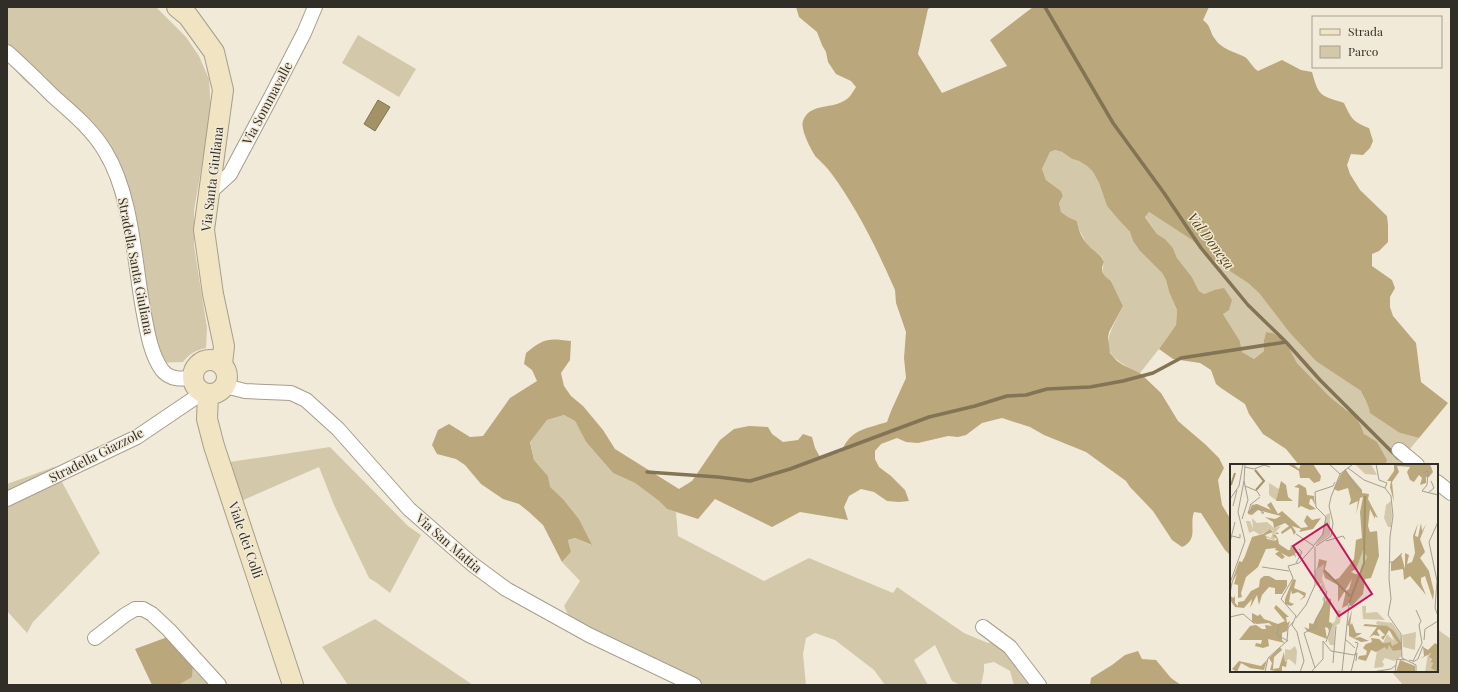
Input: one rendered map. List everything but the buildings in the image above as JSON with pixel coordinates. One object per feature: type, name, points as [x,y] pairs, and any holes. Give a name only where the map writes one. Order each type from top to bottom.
[{"type":"street","name":"Via Santa Giuliana","points":[[177,7],[188,16],[214,52],[223,90],[204,230],[213,294],[224,346],[222,364],[227,375],[207,388]]},
{"type":"street","name":"Via Sommavalle","points":[[209,193],[230,174],[304,34],[315,7]]},
{"type":"street","name":"Stradella Santa Giuliana","points":[[7,52],[86,126],[105,151],[115,171],[126,203],[135,251],[146,328],[154,353],[163,370],[175,379],[207,388]]},
{"type":"street","points":[[207,388],[194,370],[204,360],[210,360],[222,364]]},
{"type":"street","name":"Stradella Giazzole","points":[[7,499],[137,437],[207,388]]},
{"type":"street","name":"Viale dei Colli","points":[[207,388],[207,419],[214,446],[293,685]]},
{"type":"street","name":"Via San Mattia","points":[[207,388],[291,393],[306,400],[338,429],[409,509],[472,564],[506,589],[588,635],[694,685]]},
{"type":"street","points":[[1399,450],[1416,464]]},
{"type":"street","points":[[1438,483],[1451,493]]},
{"type":"street","points":[[95,638],[125,615],[135,609],[143,608],[152,614],[169,630],[219,685]]},
{"type":"street","points":[[983,627],[1010,647],[1039,685]]},
{"type":"green space","points":[[7,7],[156,7],[186,37],[199,56],[209,79],[211,112],[194,210],[194,246],[207,328],[206,348],[193,353],[183,362],[153,363],[113,187],[102,155],[86,133],[24,80],[7,61]]},
{"type":"green space","points":[[358,35],[416,69],[399,97],[342,63]]},
{"type":"green space","points":[[1055,150],[1079,161],[1093,172],[1099,183],[1107,206],[1130,232],[1133,241],[1140,251],[1162,273],[1166,280],[1169,292],[1177,310],[1176,325],[1140,373],[1126,366],[1117,359],[1111,353],[1108,346],[1112,329],[1123,306],[1111,281],[1102,272],[1104,262],[1102,257],[1087,245],[1078,227],[1077,221],[1061,212],[1059,203],[1063,196],[1061,191],[1046,180],[1042,169],[1050,152]]},
{"type":"green space","points":[[1149,212],[1192,240],[1211,258],[1248,283],[1259,293],[1289,332],[1316,360],[1361,391],[1369,405],[1400,433],[1419,438],[1404,456],[1408,464],[1386,464],[1387,460],[1364,434],[1355,415],[1346,410],[1329,396],[1297,363],[1286,342],[1273,333],[1266,332],[1264,351],[1254,359],[1242,352],[1240,341],[1223,314],[1214,290],[1204,294],[1199,291],[1192,277],[1177,258],[1173,248],[1165,239],[1157,234],[1145,216]]},
{"type":"green space","points":[[564,415],[575,421],[586,442],[613,473],[635,483],[667,509],[676,512],[678,536],[764,581],[809,558],[893,593],[897,587],[964,633],[988,643],[1009,638],[1040,685],[1014,685],[1010,671],[994,662],[984,664],[981,685],[960,685],[952,681],[935,645],[914,660],[928,685],[885,685],[874,670],[835,640],[815,633],[806,638],[803,654],[806,685],[705,685],[576,632],[564,606],[580,581],[562,562],[571,552],[568,540],[575,538],[591,545],[579,519],[563,499],[549,487],[548,476],[534,460],[530,441],[547,420]]},
{"type":"green space","points":[[330,447],[408,526],[421,535],[390,593],[369,578],[334,505],[319,467],[241,501],[230,462]]},
{"type":"green space","points":[[54,467],[100,553],[33,622],[27,633],[7,611],[7,484]]},
{"type":"green space","points":[[375,619],[473,685],[348,685],[322,647]]},
{"type":"green space","points":[[1438,630],[1451,639],[1451,685],[1403,685],[1392,672],[1438,672]]},
{"type":"green space","points":[[193,662],[210,685],[178,685]]},
{"type":"shaded area","points":[[796,7],[932,7],[928,9],[918,54],[942,93],[1007,66],[990,40],[1033,7],[1209,7],[1203,20],[1208,25],[1213,36],[1221,45],[1228,50],[1245,57],[1258,71],[1282,60],[1301,70],[1312,72],[1317,87],[1322,94],[1326,97],[1344,103],[1353,119],[1359,124],[1369,128],[1373,141],[1370,148],[1363,155],[1351,154],[1347,165],[1350,174],[1360,190],[1387,216],[1388,242],[1379,251],[1372,254],[1372,266],[1392,280],[1395,288],[1390,297],[1390,307],[1393,316],[1416,343],[1421,382],[1448,403],[1419,438],[1400,433],[1370,413],[1368,404],[1361,391],[1316,361],[1289,332],[1259,293],[1248,283],[1210,258],[1192,240],[1149,212],[1145,217],[1157,234],[1165,239],[1173,248],[1177,258],[1192,277],[1199,291],[1204,294],[1224,288],[1232,300],[1229,310],[1223,314],[1240,341],[1242,352],[1254,359],[1264,351],[1266,332],[1273,333],[1286,342],[1297,363],[1329,396],[1346,410],[1355,415],[1364,434],[1377,442],[1387,460],[1386,464],[1298,464],[1286,449],[1263,434],[1249,414],[1245,404],[1216,384],[1211,370],[1200,363],[1173,359],[1159,349],[1176,325],[1177,310],[1169,292],[1166,280],[1162,273],[1140,251],[1133,241],[1130,232],[1107,206],[1099,183],[1093,172],[1079,161],[1055,150],[1050,152],[1042,169],[1046,180],[1061,191],[1063,196],[1059,203],[1061,212],[1077,221],[1079,231],[1084,240],[1103,259],[1104,262],[1102,272],[1111,281],[1123,306],[1109,332],[1108,338],[1110,353],[1123,365],[1140,373],[1161,393],[1178,421],[1219,458],[1224,468],[1218,480],[1222,505],[1230,518],[1230,555],[1225,550],[1201,513],[1194,512],[1192,536],[1187,544],[1182,547],[1172,540],[1153,511],[1126,481],[1086,452],[1044,435],[1030,427],[1002,418],[982,423],[966,435],[958,437],[948,436],[918,443],[906,442],[897,438],[881,444],[875,451],[875,459],[879,467],[891,476],[905,490],[909,501],[887,501],[874,492],[861,489],[849,496],[844,507],[848,520],[800,512],[772,527],[715,499],[698,519],[667,509],[635,483],[613,473],[586,442],[575,421],[564,415],[547,420],[530,442],[534,460],[548,476],[550,487],[563,499],[579,519],[592,545],[575,538],[568,540],[571,552],[562,562],[543,525],[529,512],[519,504],[503,499],[481,484],[465,465],[456,459],[437,454],[432,445],[438,430],[449,424],[470,437],[483,436],[510,398],[537,381],[532,370],[524,364],[526,353],[537,344],[547,340],[571,341],[570,360],[561,373],[564,386],[571,396],[583,406],[603,430],[615,449],[679,489],[692,481],[720,440],[734,429],[749,426],[768,427],[772,434],[783,442],[798,440],[803,434],[812,437],[815,448],[820,457],[841,452],[845,444],[854,434],[887,422],[906,378],[904,358],[906,332],[896,303],[895,290],[874,244],[858,215],[840,186],[814,154],[806,139],[802,125],[806,115],[811,111],[841,102],[851,95],[856,87],[851,81],[836,74],[828,62],[826,52],[817,32],[799,17]]},
{"type":"shaded area","points":[[378,100],[390,107],[375,131],[364,124]]},
{"type":"shaded area","points":[[173,635],[193,662],[192,677],[178,685],[152,685],[135,649]]},
{"type":"shaded area","points":[[1138,651],[1142,659],[1156,660],[1171,678],[1181,685],[1090,685],[1091,678],[1125,655]]},
{"type":"waterway","name":"Val Donega","points":[[1045,7],[1113,123],[1164,193],[1201,248],[1248,305],[1286,342],[1320,380],[1398,458]]},
{"type":"waterway","points":[[647,472],[750,481],[790,469],[929,417],[975,406],[1007,396],[1026,395],[1047,389],[1090,387],[1123,381],[1153,373],[1181,358],[1286,342]]}]
